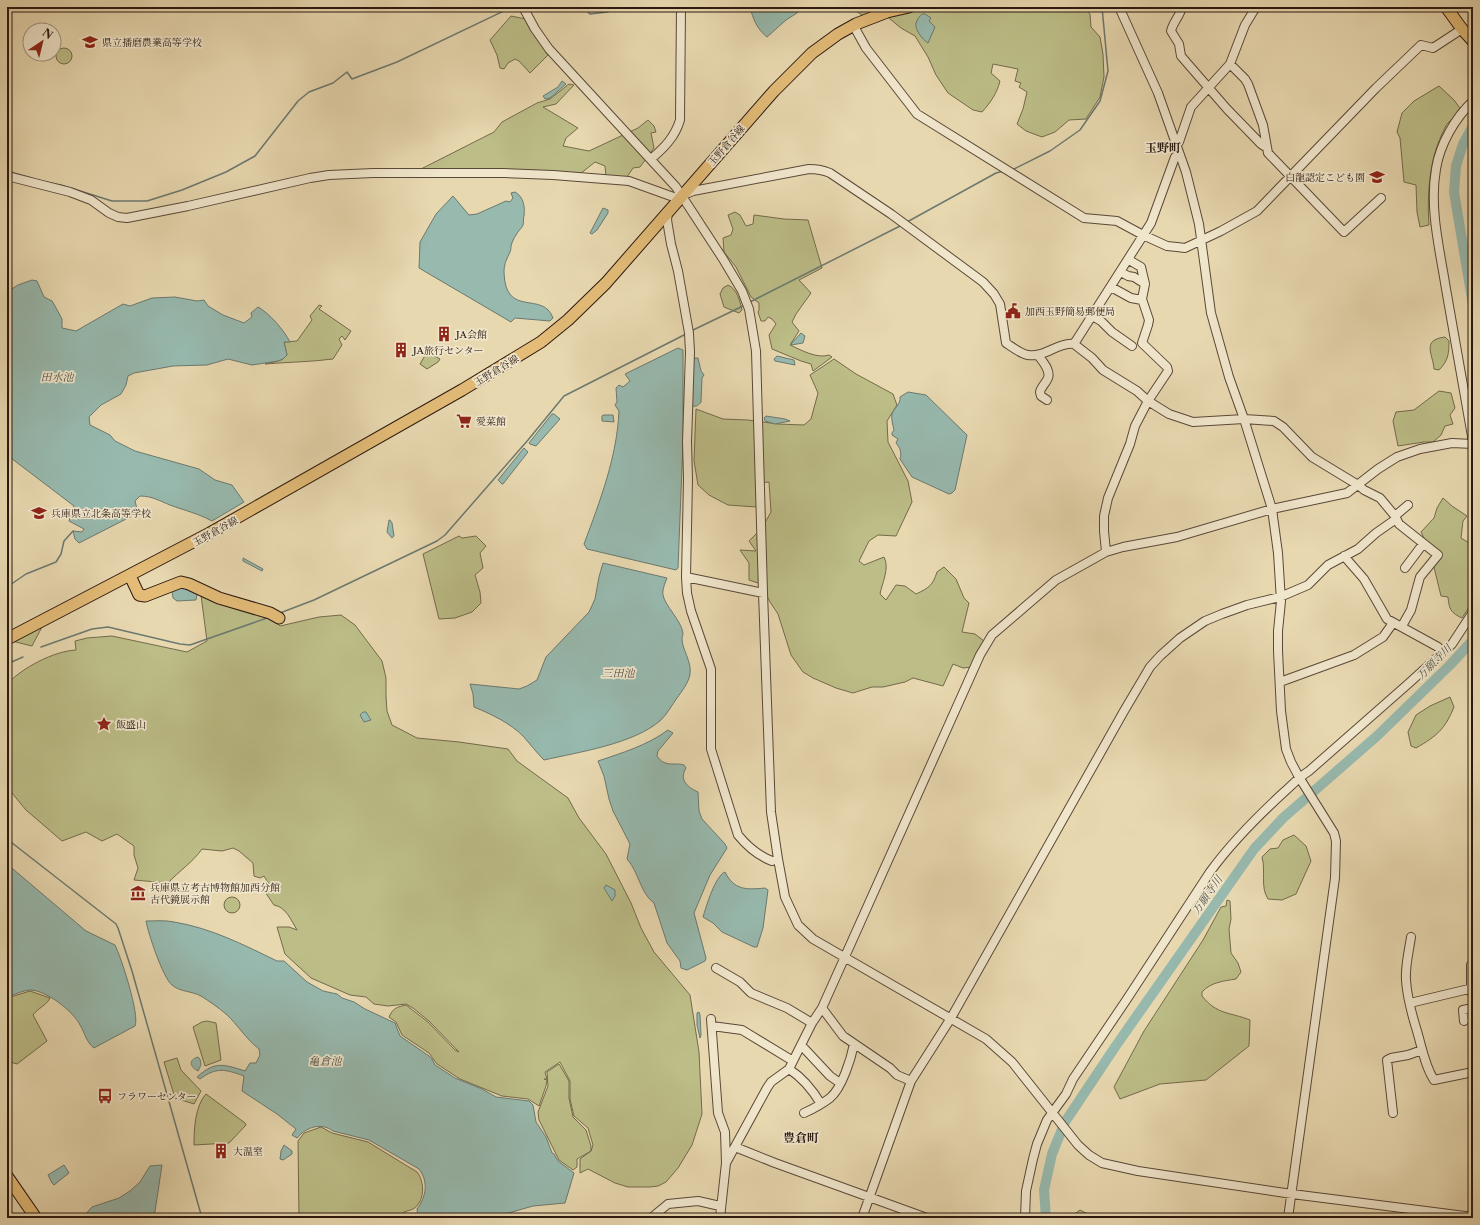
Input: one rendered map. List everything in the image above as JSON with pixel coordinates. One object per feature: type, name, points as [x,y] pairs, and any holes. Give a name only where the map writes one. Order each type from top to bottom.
[{"type":"main road","name":"玉野倉谷線","points":[[7,639],[204,537],[524,353],[555,331],[596,294],[786,78],[812,53],[838,34],[856,24],[887,12],[909,7]]},
{"type":"main road","points":[[1446,7],[1473,41]]},
{"type":"main road","points":[[132,580],[139,595],[144,596],[181,582],[189,584],[219,598],[270,613],[279,618]]},
{"type":"main road","points":[[7,1176],[36,1218]]},
{"type":"street","points":[[523,7],[535,29],[549,49],[676,187],[680,198],[723,259],[742,290],[749,308],[756,358],[771,812],[785,896],[798,924],[813,939],[986,1038],[1012,1062],[1078,1145],[1089,1156],[1102,1163],[1292,1194],[1473,1218]]},
{"type":"street","points":[[651,159],[670,141],[677,131],[680,120],[681,7]]},
{"type":"street","points":[[1119,7],[1153,81],[1177,144],[1194,199],[1202,239],[1211,313],[1229,377],[1244,419],[1272,509],[1278,553],[1280,597],[1278,631],[1280,682],[1283,732],[1286,749],[1300,778],[1334,833],[1336,841],[1335,878],[1288,1218]]},
{"type":"street","points":[[1182,7],[1171,31],[1179,44],[1181,56],[1248,132],[1264,146],[1266,146]]},
{"type":"street","points":[[1177,144],[1191,107],[1230,64],[1245,25],[1256,7]]},
{"type":"street","points":[[856,24],[856,30],[866,48],[917,114],[1084,218],[1117,221],[1167,246],[1177,248],[1185,248],[1221,231],[1257,211],[1376,88],[1421,45],[1433,48],[1462,29]]},
{"type":"street","points":[[1230,64],[1245,78],[1248,84],[1263,124],[1268,153],[1344,232],[1381,198]]},
{"type":"street","points":[[726,1163],[767,1088],[771,1082],[789,1069],[812,1023],[822,1008],[987,642],[992,635],[1056,580],[1106,552],[1123,547],[1177,537],[1272,509],[1347,493],[1397,457],[1420,449],[1452,443],[1473,442],[1437,234],[1433,197],[1437,163],[1447,138],[1462,112],[1473,101]]},
{"type":"street","points":[[1074,344],[1129,260],[1153,219],[1176,156],[1180,155]]},
{"type":"street","points":[[7,176],[70,192],[91,200],[109,213],[118,217],[127,218],[188,206],[310,178],[334,175],[373,173],[504,173],[588,177],[629,181],[680,198],[694,191],[809,169],[818,169],[830,173],[891,214],[983,282],[994,294],[1000,304],[1002,327],[1006,343],[1028,355],[1038,355],[1064,345],[1074,344],[1092,358],[1103,370],[1137,391],[1148,402],[1169,414],[1193,422],[1244,419],[1274,422],[1279,424],[1312,457],[1364,490],[1380,498],[1399,524],[1438,555],[1420,576],[1411,610],[1402,626]]},
{"type":"street","points":[[668,212],[667,220],[678,271],[690,346],[687,593],[691,611],[711,669],[711,749],[738,835],[745,844],[766,858],[772,861],[778,859]]},
{"type":"street","points":[[1106,552],[1104,516],[1108,498],[1130,444],[1135,426],[1148,402],[1168,371],[1167,367],[1142,343],[1148,325],[1142,300],[1145,284],[1141,266],[1129,260]]},
{"type":"street","points":[[1121,272],[1128,276],[1134,277],[1145,284]]},
{"type":"street","points":[[1111,288],[1131,298],[1142,300]]},
{"type":"street","points":[[1092,316],[1101,321],[1112,332],[1132,346]]},
{"type":"street","points":[[1038,355],[1047,368],[1048,378],[1040,392],[1041,396],[1047,400]]},
{"type":"street","points":[[862,1218],[911,1080],[951,1018],[1124,710],[1150,667],[1180,638],[1205,621],[1247,605],[1280,597],[1308,585],[1328,565],[1358,549],[1408,505]]},
{"type":"street","points":[[1405,568],[1423,544]]},
{"type":"street","points":[[1344,556],[1364,578],[1388,619],[1438,647],[1443,652]]},
{"type":"street","points":[[686,577],[763,593]]},
{"type":"street","points":[[1025,1218],[1026,1191],[1033,1159],[1047,1120],[1053,1114],[1066,1094],[1072,1079],[1221,857],[1274,801],[1443,652],[1459,635],[1473,612]]},
{"type":"street","points":[[1280,682],[1354,656],[1383,637],[1393,623]]},
{"type":"street","points":[[1411,937],[1406,979],[1410,1003],[1422,1050],[1434,1080],[1473,1072]]},
{"type":"street","points":[[1410,1003],[1472,991],[1471,965]]},
{"type":"street","points":[[716,968],[740,982],[751,993],[787,1008],[812,1023]]},
{"type":"street","points":[[822,1008],[843,1036],[890,1068],[897,1075],[911,1080]]},
{"type":"street","points":[[1464,1021],[1463,1010],[1473,1008]]},
{"type":"street","points":[[720,1218],[720,1206],[726,1163],[725,1132],[718,1113],[712,1023],[742,1030],[793,1061]]},
{"type":"street","points":[[804,1113],[832,1097],[845,1074],[854,1044]]},
{"type":"street","points":[[801,1045],[830,1076],[840,1083]]},
{"type":"street","points":[[1393,1113],[1388,1060],[1391,1058],[1413,1054],[1422,1050]]},
{"type":"street","points":[[789,1069],[801,1077],[810,1087],[821,1104]]},
{"type":"street","points":[[735,1147],[869,1198],[927,1218]]},
{"type":"street","points":[[652,1218],[668,1204],[698,1201],[720,1206]]},
{"type":"green space","points":[[850,7],[1085,7],[1090,14],[1091,27],[1100,37],[1103,54],[1104,77],[1100,97],[1086,119],[1069,120],[1055,132],[1042,137],[1026,131],[1017,124],[1023,109],[1027,92],[1019,87],[1021,83],[1015,81],[1018,69],[993,64],[991,73],[1000,81],[997,90],[991,101],[982,112],[973,110],[948,93],[936,75],[928,57],[915,36],[901,28],[879,10],[865,17]]},
{"type":"green space","points":[[511,16],[526,19],[548,55],[530,73],[519,61],[515,59],[508,63],[504,69],[500,68],[497,55],[490,40]]},
{"type":"green space","points":[[62,49],[70,50],[72,56],[70,62],[64,64],[58,62],[62,62]]},
{"type":"green space","points":[[569,84],[574,85],[556,104],[543,107],[578,128],[566,138],[563,146],[589,151],[638,128],[648,120],[654,126],[656,132],[651,133],[654,148],[640,167],[633,168],[627,177],[606,176],[605,166],[595,162],[580,174],[419,170],[494,132],[502,122],[537,103],[550,99]]},
{"type":"green space","points":[[1439,86],[1454,100],[1462,111],[1447,124],[1434,156],[1428,202],[1429,225],[1420,227],[1417,212],[1416,185],[1404,182],[1400,138],[1397,132],[1402,113],[1414,101]]},
{"type":"green space","points":[[735,212],[740,215],[746,226],[753,224],[754,215],[784,219],[808,220],[822,268],[799,280],[811,293],[792,322],[799,331],[790,345],[814,355],[829,355],[832,357],[813,371],[811,364],[772,349],[769,335],[776,324],[768,317],[765,321],[761,321],[758,312],[759,303],[751,297],[736,267],[724,252],[723,238],[731,235],[733,229],[728,215]]},
{"type":"green space","points":[[728,285],[734,289],[739,299],[742,310],[739,313],[724,307],[720,294],[723,288]]},
{"type":"green space","points":[[319,305],[322,306],[319,309],[351,331],[345,340],[342,336],[339,339],[342,345],[333,359],[265,364],[283,359],[287,355],[284,342],[297,341],[312,320],[310,316]]},
{"type":"green space","points":[[1445,337],[1449,341],[1447,357],[1439,370],[1434,369],[1430,348],[1431,344],[1433,341]]},
{"type":"green space","points":[[427,352],[440,359],[427,369],[420,364]]},
{"type":"green space","points":[[834,359],[856,374],[893,394],[897,405],[887,421],[888,442],[908,481],[912,502],[896,536],[878,535],[869,541],[859,561],[864,565],[884,557],[886,561],[886,571],[880,594],[886,600],[896,585],[905,586],[916,594],[924,590],[930,586],[937,572],[944,567],[956,579],[964,598],[969,603],[962,632],[975,634],[984,641],[972,667],[963,668],[953,664],[943,686],[913,678],[905,682],[883,687],[872,687],[853,693],[836,688],[803,672],[791,655],[778,614],[761,584],[749,580],[749,563],[740,550],[756,551],[749,541],[762,528],[771,512],[769,482],[758,483],[757,507],[728,505],[709,495],[698,485],[694,461],[696,409],[723,419],[804,425],[811,419],[818,393],[810,375]]},
{"type":"green space","points":[[1439,391],[1451,393],[1455,408],[1450,415],[1453,424],[1445,426],[1441,435],[1433,442],[1398,446],[1393,421],[1396,412],[1414,410]]},
{"type":"green space","points":[[1443,498],[1467,516],[1463,521],[1461,538],[1469,543],[1473,543],[1473,601],[1462,618],[1451,610],[1448,597],[1441,596],[1433,563],[1441,554],[1426,542],[1421,532],[1434,518],[1437,508]]},
{"type":"green space","points":[[459,536],[462,538],[476,536],[486,546],[480,553],[483,568],[475,575],[480,592],[481,603],[472,612],[455,618],[439,619],[423,554]]},
{"type":"green space","points":[[201,595],[269,615],[280,626],[319,617],[341,615],[355,625],[382,661],[386,678],[387,711],[392,725],[417,738],[508,749],[517,761],[568,798],[579,818],[606,854],[654,952],[690,995],[699,1052],[702,1114],[692,1145],[678,1168],[666,1182],[658,1186],[628,1187],[615,1183],[588,1169],[580,1173],[580,1159],[591,1151],[593,1145],[588,1128],[574,1116],[570,1099],[570,1081],[560,1062],[545,1072],[547,1079],[544,1079],[547,1080],[546,1086],[539,1106],[528,1099],[502,1096],[460,1079],[437,1064],[429,1053],[402,1035],[396,1022],[389,1017],[396,1008],[406,1005],[428,1022],[455,1050],[459,1052],[429,1021],[413,1008],[406,1004],[388,1006],[374,1004],[366,997],[350,995],[311,978],[285,954],[277,927],[289,927],[297,930],[293,922],[282,908],[274,905],[265,892],[265,888],[269,884],[264,876],[260,878],[254,876],[253,863],[239,851],[233,848],[222,851],[202,849],[168,883],[134,880],[138,868],[134,855],[134,846],[117,834],[102,841],[86,832],[62,841],[26,810],[7,787],[7,684],[13,678],[30,666],[48,657],[58,653],[76,650],[75,641],[87,638],[112,636],[187,652],[207,641]]},
{"type":"green space","points":[[43,625],[32,646],[12,641]]},
{"type":"green space","points":[[1450,697],[1454,707],[1444,726],[1435,736],[1423,744],[1416,748],[1411,746],[1408,732],[1416,715],[1430,706]]},
{"type":"green space","points":[[1294,835],[1306,846],[1311,861],[1296,894],[1282,900],[1268,899],[1264,889],[1264,868],[1262,857],[1270,849],[1278,848],[1283,840]]},
{"type":"green space","points":[[229,897],[235,897],[240,902],[238,911],[235,913],[229,913],[224,908],[224,902]]},
{"type":"green space","points":[[1227,900],[1230,901],[1231,919],[1229,929],[1231,953],[1238,963],[1241,972],[1236,979],[1218,982],[1209,986],[1202,992],[1202,996],[1213,1007],[1219,1010],[1250,1020],[1249,1046],[1206,1080],[1160,1084],[1120,1099],[1114,1087],[1144,1031],[1203,940],[1221,907],[1226,906]]},
{"type":"green space","points":[[30,991],[50,998],[47,1003],[33,1015],[47,1041],[17,1064],[7,1061],[7,998]]},
{"type":"green space","points":[[207,1021],[216,1023],[221,1060],[205,1066],[193,1027]]},
{"type":"green space","points":[[177,1058],[181,1070],[201,1091],[194,1104],[175,1098],[164,1062]]},
{"type":"green space","points":[[559,1064],[569,1081],[569,1098],[573,1117],[586,1130],[591,1146],[591,1151],[577,1159],[577,1167],[573,1170],[559,1160],[539,1120],[538,1112],[548,1086],[547,1072]]},
{"type":"green space","points":[[206,1094],[246,1125],[229,1143],[194,1145],[197,1111]]},
{"type":"green space","points":[[321,1127],[332,1133],[368,1142],[417,1172],[420,1176],[422,1186],[422,1197],[417,1206],[404,1212],[402,1218],[299,1218],[298,1141],[304,1133]]},
{"type":"green space","points":[[1080,1210],[1096,1218],[1069,1218]]},
{"type":"water","points":[[750,7],[800,7],[797,13],[786,20],[767,37],[756,24]]},
{"type":"water","points":[[922,14],[925,14],[931,18],[929,21],[935,27],[928,43],[919,34],[916,28],[917,20]]},
{"type":"water","points":[[562,81],[566,84],[550,98],[545,99],[543,96],[558,87]]},
{"type":"water","points":[[515,192],[523,202],[523,223],[513,240],[505,264],[504,272],[506,286],[511,295],[517,300],[541,306],[548,310],[553,318],[550,321],[515,318],[511,322],[419,268],[420,242],[436,214],[453,196],[469,215],[477,214],[506,201],[510,202],[513,198],[511,193]]},
{"type":"water","points":[[603,208],[608,210],[608,213],[597,230],[592,234],[590,233]]},
{"type":"water","name":"田水池","points":[[32,280],[37,281],[44,297],[52,301],[62,319],[62,328],[76,331],[123,304],[130,306],[152,298],[175,297],[197,301],[204,300],[208,306],[223,315],[244,323],[252,317],[251,313],[258,307],[276,322],[290,342],[284,342],[287,355],[283,359],[252,365],[228,359],[207,365],[173,366],[134,373],[128,376],[126,385],[121,394],[101,405],[89,417],[90,425],[110,435],[115,441],[135,451],[199,469],[215,480],[232,485],[244,502],[212,521],[156,499],[140,496],[135,501],[138,513],[79,543],[75,539],[73,531],[82,532],[84,529],[69,521],[74,506],[7,455],[7,292],[18,285]]},
{"type":"water","points":[[801,333],[805,336],[803,343],[791,345],[791,344]]},
{"type":"water","points":[[678,348],[683,350],[683,442],[678,568],[676,570],[587,549],[584,544],[607,479],[615,445],[619,411],[615,405],[617,402],[616,388],[619,385],[623,387],[630,381],[625,374]]},
{"type":"water","points":[[777,356],[794,360],[795,365],[775,361],[774,359]]},
{"type":"water","points":[[698,358],[701,371],[704,375],[702,378],[701,402],[697,406],[692,406],[693,360]]},
{"type":"water","points":[[908,392],[926,395],[967,435],[955,490],[952,493],[949,494],[912,477],[900,459],[900,450],[896,443],[898,439],[892,435],[894,430],[892,414],[899,402],[900,397]]},
{"type":"water","points":[[552,414],[560,419],[536,446],[530,444],[529,443]]},
{"type":"water","points":[[603,415],[613,415],[614,422],[602,421]]},
{"type":"water","points":[[766,416],[790,421],[775,424],[765,421],[764,418]]},
{"type":"water","points":[[524,448],[528,452],[502,484],[498,480]]},
{"type":"water","points":[[389,520],[392,523],[394,536],[392,538],[387,532]]},
{"type":"water","points":[[243,558],[263,569],[262,571],[243,561]]},
{"type":"water","name":"三田池","points":[[603,563],[667,578],[663,589],[663,595],[682,628],[682,643],[690,665],[689,677],[685,686],[665,715],[650,728],[606,746],[544,760],[523,736],[512,727],[494,716],[474,707],[473,694],[470,684],[519,689],[537,680],[546,657],[589,612],[595,599]]},
{"type":"water","points":[[180,586],[196,593],[196,600],[177,601],[173,598],[172,590]]},
{"type":"water","points":[[363,712],[366,712],[371,720],[364,722],[360,715]]},
{"type":"water","points":[[668,730],[673,733],[658,751],[657,756],[660,760],[666,763],[684,765],[686,768],[683,776],[685,783],[690,788],[698,792],[699,811],[702,819],[727,848],[710,875],[694,913],[706,958],[705,961],[687,970],[681,968],[680,961],[667,943],[654,903],[649,899],[642,888],[631,864],[627,859],[630,844],[613,811],[604,776],[598,761],[625,752],[652,740]]},
{"type":"water","points":[[7,864],[86,931],[115,945],[125,973],[135,1010],[135,1026],[94,1048],[87,1040],[82,1028],[72,1014],[52,998],[37,991],[31,990],[7,997]]},
{"type":"water","points":[[725,872],[732,882],[741,888],[765,888],[768,890],[763,928],[757,947],[722,932],[713,923],[703,917],[714,885]]},
{"type":"water","points":[[606,885],[615,890],[615,896],[612,901],[604,888]]},
{"type":"water","name":"亀倉池","points":[[146,921],[171,921],[201,928],[277,961],[284,961],[307,982],[323,991],[337,994],[342,998],[354,1002],[365,1009],[395,1023],[400,1036],[429,1056],[435,1065],[455,1078],[482,1089],[496,1097],[529,1101],[533,1105],[536,1122],[546,1137],[552,1153],[558,1161],[574,1173],[565,1203],[533,1206],[491,1218],[420,1218],[418,1216],[417,1209],[423,1200],[425,1184],[419,1169],[369,1140],[333,1131],[328,1128],[319,1126],[314,1127],[305,1131],[297,1138],[292,1135],[296,1129],[277,1114],[242,1091],[244,1076],[221,1070],[211,1072],[200,1079],[197,1077],[209,1068],[220,1065],[245,1071],[250,1063],[256,1063],[260,1055],[259,1049],[226,1014],[217,1007],[201,996],[179,989],[168,981],[160,965]]},
{"type":"water","points":[[699,1012],[700,1038],[697,1025],[697,1013]]},
{"type":"water","points":[[198,1057],[201,1065],[198,1071],[193,1068],[191,1062]]},
{"type":"water","points":[[284,1145],[292,1151],[292,1154],[283,1160],[280,1159],[281,1151]]},
{"type":"water","points":[[64,1165],[69,1173],[54,1185],[48,1175]]},
{"type":"water","points":[[162,1165],[154,1218],[82,1218],[92,1207],[119,1198],[130,1191],[140,1182],[150,1166]]},
{"type":"waterway","points":[[41,181],[61,185],[112,201],[147,201],[182,190],[226,172],[255,156],[298,101],[309,92],[333,83],[347,72],[352,79],[397,62],[512,7]]},
{"type":"waterway","points":[[583,7],[590,14],[607,12],[619,7]]},
{"type":"waterway","points":[[1012,170],[1050,151],[1080,130],[1100,101],[1108,71],[1102,7]]},
{"type":"waterway","name":"万願寺川","points":[[1473,126],[1463,144],[1456,166],[1454,192],[1473,305]]},
{"type":"waterway","points":[[7,171],[32,178]]},
{"type":"waterway","points":[[907,222],[996,173],[1004,171]]},
{"type":"waterway","points":[[750,302],[902,225]]},
{"type":"waterway","points":[[691,331],[745,305]]},
{"type":"waterway","points":[[280,613],[314,600],[437,541],[445,535],[528,440],[564,396],[686,334]]},
{"type":"waterway","points":[[7,587],[26,574],[56,562],[61,554],[64,541],[73,531]]},
{"type":"waterway","points":[[41,647],[92,629],[108,627],[190,645],[267,618]]},
{"type":"waterway","name":"万願寺川","points":[[1046,1218],[1044,1190],[1052,1154],[1065,1122],[1115,1047],[1254,849],[1283,818],[1377,736],[1450,665],[1473,640]]},
{"type":"waterway","points":[[7,664],[23,657]]},
{"type":"waterway","points":[[7,839],[116,924],[132,971],[202,1218]]},
{"type":"place","name":"県立播磨農業高等学校","points":[[90,42]]},
{"type":"place","name":"白龍認定こども園","points":[[1377,177]]},
{"type":"place","name":"加西玉野簡易郵便局","points":[[1013,311]]},
{"type":"place","name":"JA会館","points":[[444,334]]},
{"type":"place","name":"JA旅行センター","points":[[401,350]]},
{"type":"place","name":"愛菜館","points":[[464,421]]},
{"type":"place","name":"兵庫県立北条高等学校","points":[[39,513]]},
{"type":"place","name":"飯盛山","points":[[104,724]]},
{"type":"place","name":"兵庫県立考古博物館加西分館 古代鏡展示館","points":[[138,893]]},
{"type":"place","name":"フラワーセンター","points":[[105,1096]]},
{"type":"place","name":"大温室","points":[[221,1151]]},
{"type":"district","name":"玉野町","points":[[1163,148]]},
{"type":"district","name":"豊倉町","points":[[801,1138]]}]
